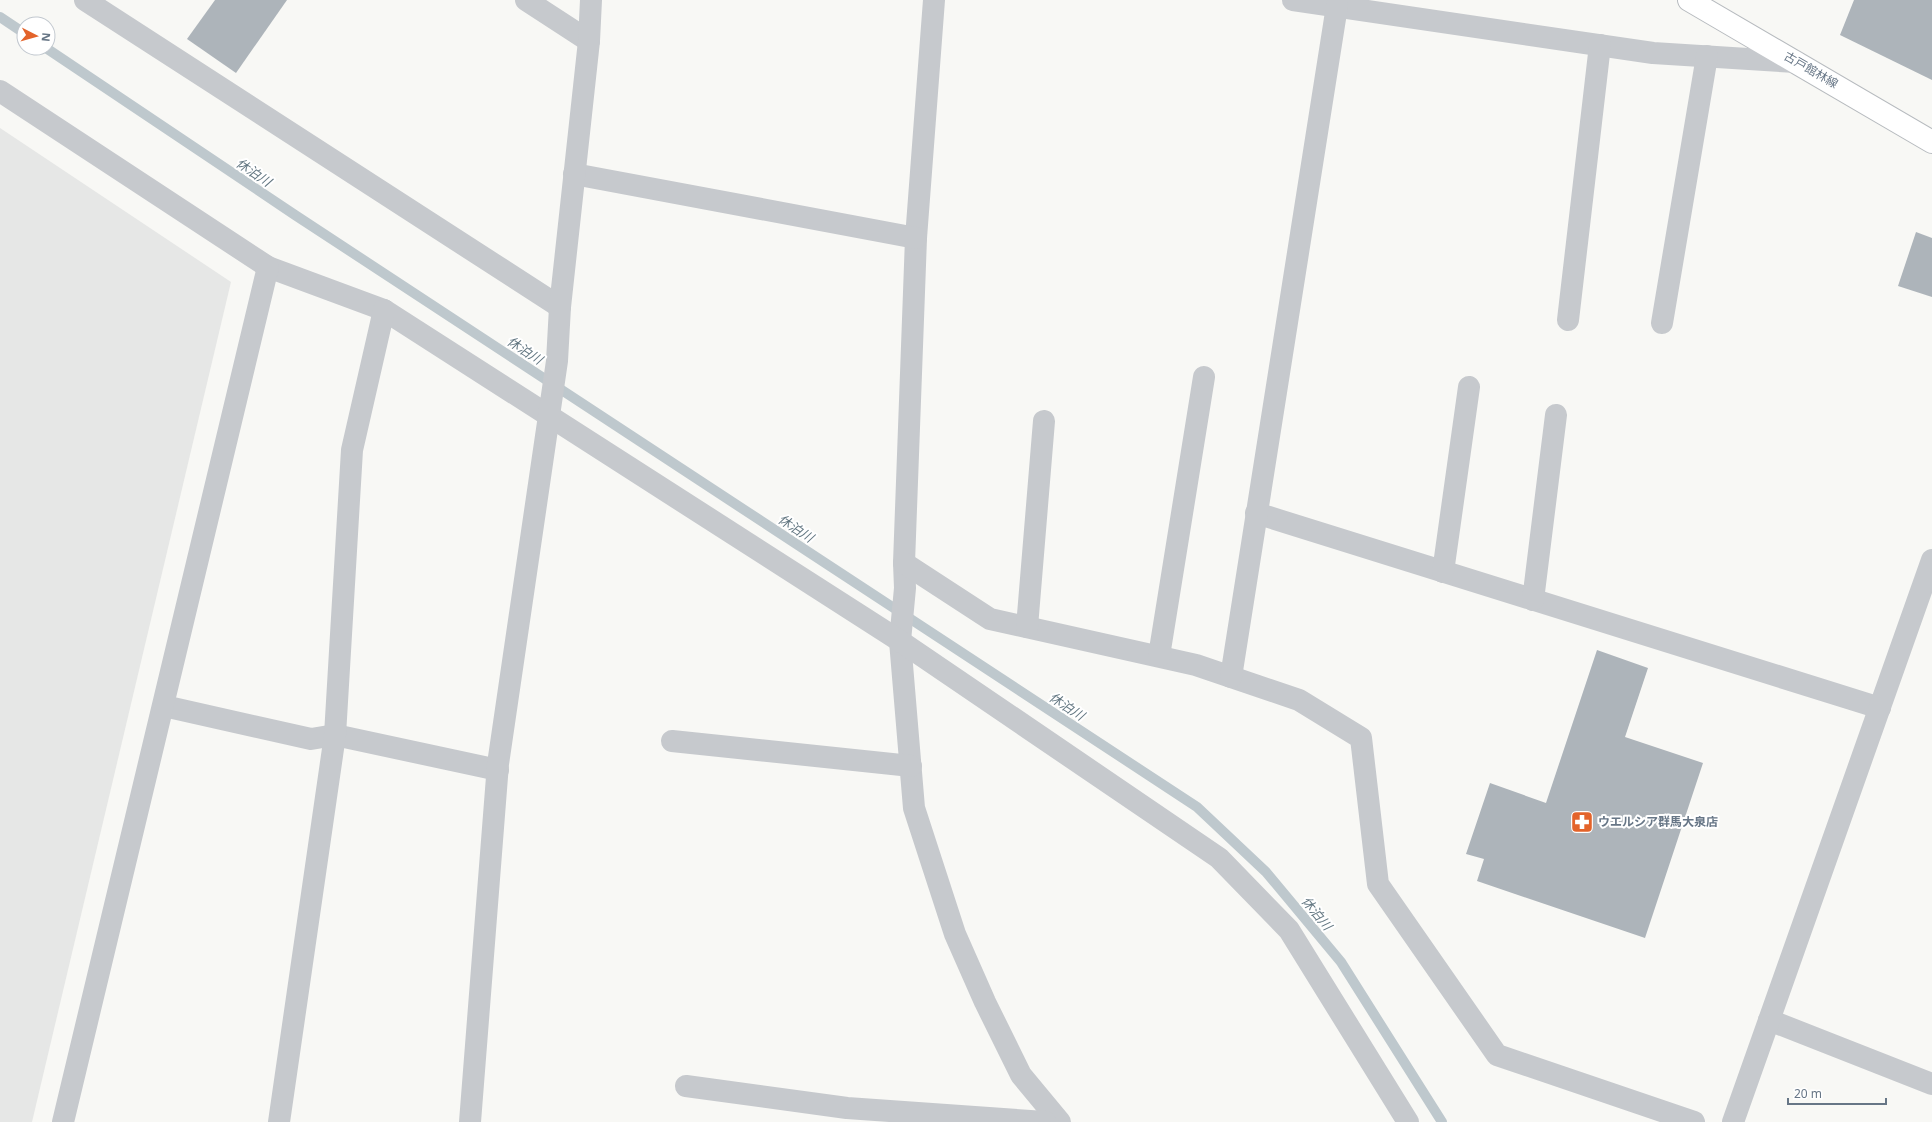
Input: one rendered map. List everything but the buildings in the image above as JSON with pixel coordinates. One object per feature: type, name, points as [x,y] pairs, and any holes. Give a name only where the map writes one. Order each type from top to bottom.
[{"type":"main road","name":"古戸館林線","points":[[1689,0],[1932,142]]},
{"type":"street","points":[[85,0],[560,307]]},
{"type":"street","points":[[526,0],[589,41]]},
{"type":"street","points":[[470,1122],[498,770],[557,361],[560,307],[589,41],[591,0]]},
{"type":"street","points":[[934,0],[916,238],[904,562],[905,588],[900,641],[914,808],[955,934],[985,1002],[1021,1075],[1060,1122]]},
{"type":"street","points":[[1293,0],[1654,53],[1796,62]]},
{"type":"street","points":[[1231,677],[1336,6]]},
{"type":"street","points":[[1568,320],[1600,46]]},
{"type":"street","points":[[1662,323],[1707,56]]},
{"type":"street","points":[[0,91],[268,267],[384,310],[550,413],[900,641],[1219,858],[1289,930],[1408,1122]]},
{"type":"street","points":[[574,174],[916,238]]},
{"type":"street","points":[[63,1122],[164,706],[268,267]]},
{"type":"street","points":[[279,1122],[335,735],[352,450],[384,310]]},
{"type":"street","points":[[1159,656],[1204,377]]},
{"type":"street","points":[[1443,572],[1469,387]]},
{"type":"street","points":[[1533,600],[1556,415]]},
{"type":"street","points":[[1027,627],[1044,420]]},
{"type":"street","points":[[1256,513],[1880,708]]},
{"type":"street","points":[[1733,1122],[1932,560]]},
{"type":"street","points":[[904,562],[990,619],[1196,664],[1298,700],[1361,738],[1378,884],[1497,1055],[1694,1122]]},
{"type":"street","points":[[164,706],[311,739],[335,735],[498,770]]},
{"type":"street","points":[[672,741],[911,766]]},
{"type":"street","points":[[1769,1020],[1932,1084]]},
{"type":"street","points":[[686,1086],[847,1108],[1045,1122]]},
{"type":"shaded area","points":[[0,128],[231,282],[32,1122],[0,1122]]},
{"type":"waterway","name":"休泊川","points":[[0,17],[16,28]]},
{"type":"waterway","name":"休泊川","points":[[56,55],[295,215],[1197,807],[1266,872],[1341,962],[1442,1122]]},
{"type":"place","name":"ウエルシア群馬大泉店","points":[[1582,822]]}]
